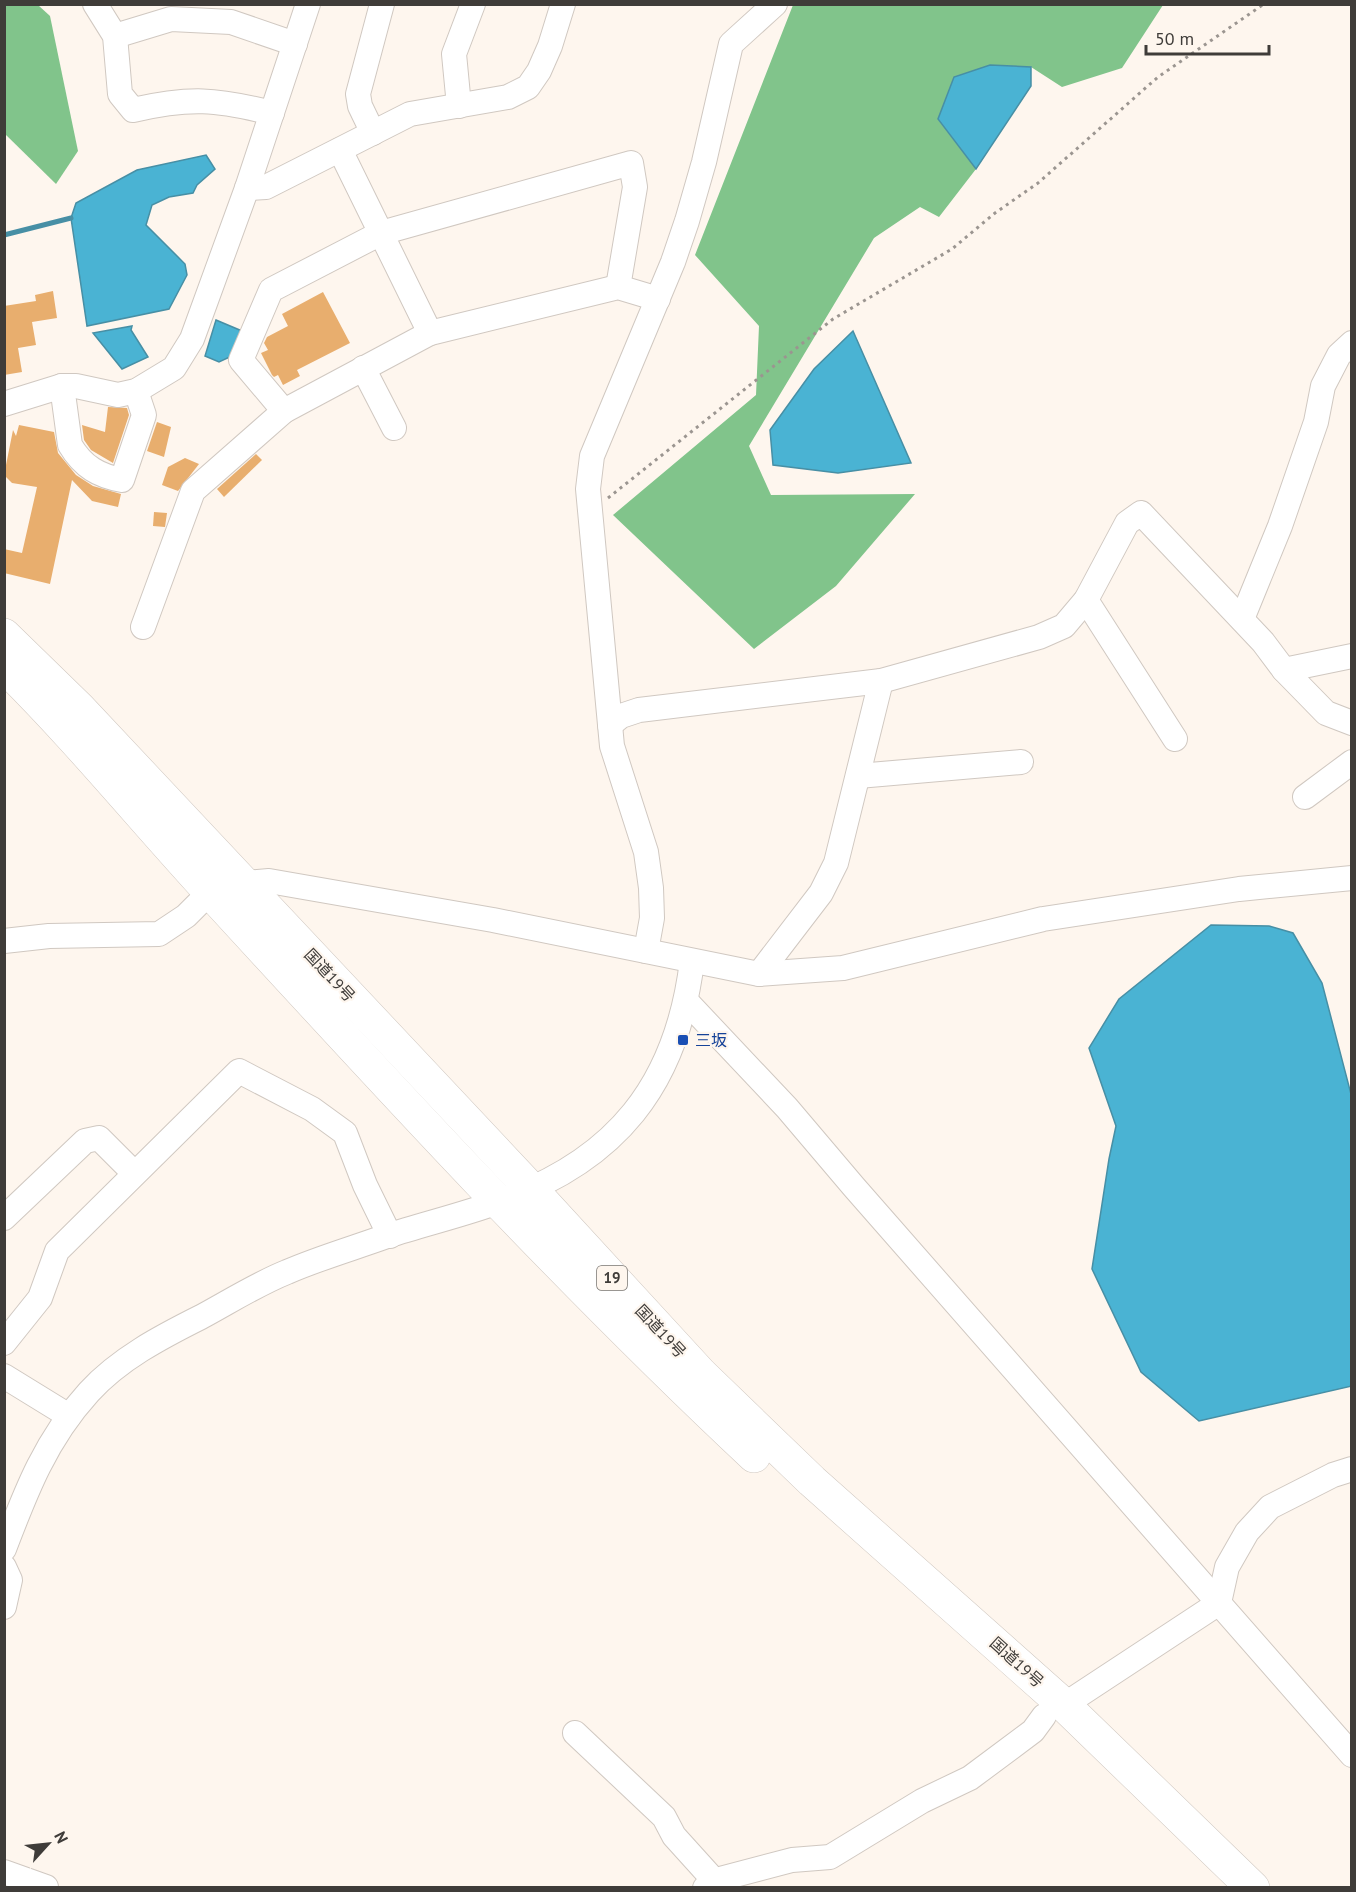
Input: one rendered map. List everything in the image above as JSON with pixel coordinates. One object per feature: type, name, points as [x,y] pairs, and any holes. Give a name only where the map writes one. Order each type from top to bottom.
[{"type":"highway","name":"国道19号","points":[[4,635],[52,680],[531,1189],[701,1374],[1054,1710],[1224,1887]]},
{"type":"highway","name":"国道19号","points":[[4,666],[64,726],[210,892],[500,1202],[677,1385],[771,1473],[1054,1710],[1253,1887]]},
{"type":"street","points":[[95,4],[115,36],[120,94],[133,110],[171,101],[219,100],[272,113]]},
{"type":"street","points":[[4,404],[62,386],[76,386],[118,395],[136,391],[174,368],[187,350],[247,188],[308,4]]},
{"type":"street","points":[[373,133],[360,106],[358,94],[382,4]]},
{"type":"street","points":[[459,106],[454,54],[473,4]]},
{"type":"street","points":[[247,188],[266,187],[410,114],[508,97],[528,87],[539,71],[550,46],[563,4]]},
{"type":"street","points":[[740,36],[748,4]]},
{"type":"street","points":[[646,951],[651,918],[651,888],[646,852],[612,746],[592,510],[588,489],[592,456],[658,299],[687,221],[704,162],[731,44],[775,4]]},
{"type":"street","points":[[115,36],[171,20],[221,21],[231,22],[295,44]]},
{"type":"street","points":[[340,150],[430,333]]},
{"type":"street","points":[[284,411],[240,360],[270,290],[381,233],[631,163],[635,187],[618,287]]},
{"type":"street","points":[[143,627],[193,491],[284,411],[430,333],[618,287],[658,299]]},
{"type":"street","points":[[1242,619],[1280,526],[1316,422],[1323,386],[1339,355],[1352,343]]},
{"type":"street","points":[[363,368],[394,428]]},
{"type":"street","points":[[62,386],[70,445],[74,452],[100,477],[122,480],[144,415],[136,391]]},
{"type":"street","points":[[610,725],[621,716],[639,710],[881,681],[1039,637],[1064,626],[1086,600],[1127,523],[1141,513],[1242,619],[1284,670],[1326,713],[1352,723]]},
{"type":"street","points":[[1086,600],[1175,739]]},
{"type":"street","points":[[1284,670],[1352,656]]},
{"type":"street","points":[[759,974],[821,893],[836,863],[881,681]]},
{"type":"street","points":[[858,776],[1021,762]]},
{"type":"street","points":[[1305,797],[1352,762]]},
{"type":"street","points":[[244,884],[269,881],[493,920],[759,974],[843,968],[1043,919],[1239,889],[1352,878]]},
{"type":"street","points":[[4,941],[49,936],[159,934],[186,916],[210,892]]},
{"type":"street","points":[[4,1549],[32,1474],[69,1416],[90,1390],[148,1343],[285,1272],[500,1202],[531,1189],[596,1153],[632,1118],[657,1077],[687,1002],[692,961]]},
{"type":"street","points":[[687,1002],[787,1108],[1352,1755]]},
{"type":"street","points":[[8,1330],[40,1298],[57,1251],[239,1071],[312,1109],[345,1133],[365,1185],[390,1236]]},
{"type":"street","points":[[4,1218],[85,1142],[99,1138],[135,1173]]},
{"type":"street","points":[[4,1376],[69,1416]]},
{"type":"street","points":[[575,1733],[664,1817],[674,1836],[714,1885],[792,1860],[830,1857],[922,1801],[970,1778],[1033,1731],[1054,1710],[1219,1603],[1227,1567],[1247,1532],[1270,1507],[1333,1475],[1352,1469]]},
{"type":"street","points":[[4,1567],[10,1580],[4,1607]]},
{"type":"street","points":[[4,1872],[46,1887]]},
{"type":"path","points":[[592,510],[778,360],[833,319],[952,249],[995,213],[1038,183],[1158,77],[1264,4]]},
{"type":"green space","points":[[4,5],[38,5],[50,16],[78,151],[56,184],[5,134]]},
{"type":"green space","points":[[793,5],[1163,5],[1122,68],[1062,87],[1031,67],[990,65],[938,119],[976,169],[939,217],[920,207],[874,238],[749,446],[771,495],[915,494],[836,586],[754,649],[613,515],[756,395],[759,326],[695,255]]},
{"type":"water","points":[[990,65],[1031,67],[1031,86],[976,169],[938,119],[954,77]]},
{"type":"water","points":[[206,155],[215,169],[197,185],[193,193],[169,197],[152,205],[146,225],[185,264],[187,275],[169,309],[87,326],[71,218],[76,203],[137,170]]},
{"type":"water","points":[[216,320],[242,331],[232,356],[219,362],[205,356]]},
{"type":"water","points":[[132,326],[131,330],[148,357],[122,369],[93,333]]},
{"type":"water","points":[[853,331],[911,463],[838,473],[773,465],[770,430],[814,369]]},
{"type":"water","points":[[1211,925],[1269,926],[1293,933],[1322,983],[1351,1094],[1352,1386],[1199,1421],[1141,1372],[1092,1269],[1116,1126],[1089,1048],[1119,999]]},
{"type":"building","points":[[53,291],[57,318],[32,322],[36,345],[18,348],[22,372],[4,375],[4,306],[36,301],[35,295]]},
{"type":"building","points":[[323,292],[350,343],[297,370],[300,376],[283,385],[278,375],[274,377],[272,375],[261,353],[268,350],[264,343],[267,337],[288,326],[282,314]]},
{"type":"building","points":[[108,407],[127,408],[129,415],[113,463],[91,450],[84,440],[82,425],[105,432]]},
{"type":"building","points":[[157,422],[171,427],[164,457],[147,451]]},
{"type":"building","points":[[19,425],[54,432],[58,453],[76,475],[93,486],[121,494],[118,507],[92,501],[72,480],[50,584],[4,573],[4,549],[22,553],[37,487],[12,483],[4,475],[13,430],[16,436]]},
{"type":"building","points":[[256,454],[262,460],[224,497],[217,489]]},
{"type":"building","points":[[185,458],[199,464],[178,491],[162,485],[168,467]]},
{"type":"building","points":[[154,512],[167,513],[165,527],[153,526]]},
{"type":"waterway","points":[[4,235],[71,218]]},
{"type":"place","name":"三坂","points":[[683,1040]]}]
